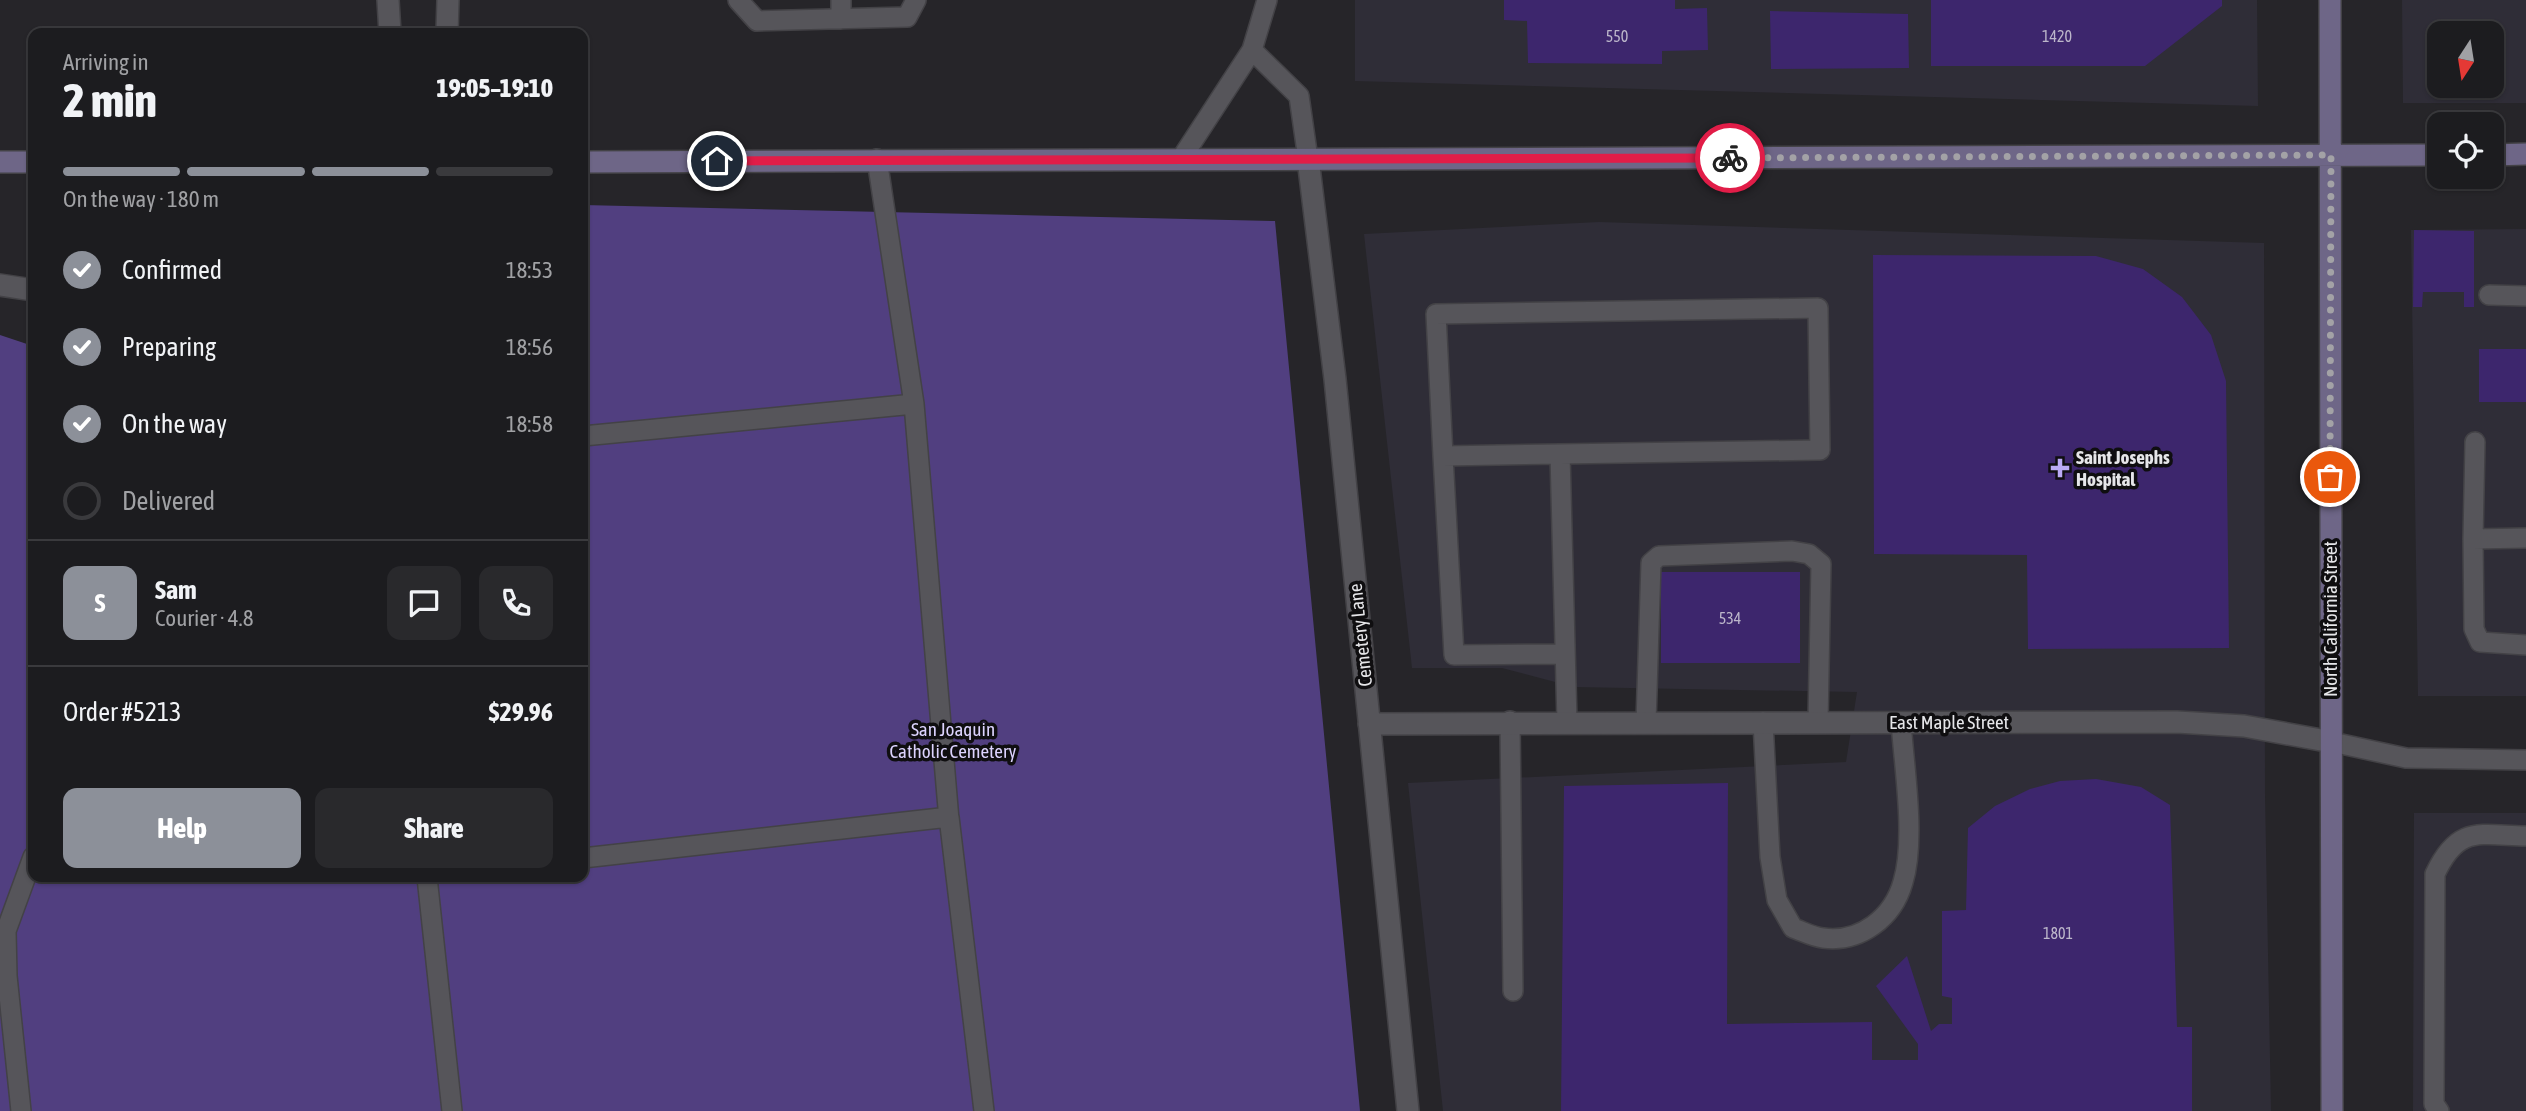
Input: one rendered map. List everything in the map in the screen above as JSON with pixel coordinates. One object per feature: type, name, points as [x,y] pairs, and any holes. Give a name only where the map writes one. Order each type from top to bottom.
[{"type":"street","points":[[388,0],[390,28]]},
{"type":"street","points":[[447,28],[448,0]]},
{"type":"street","name":"North California Street","points":[[2330,0],[2332,1111]]},
{"type":"street","points":[[588,162],[2427,155]]},
{"type":"street","points":[[2504,155],[2526,155]]},
{"type":"street","name":"Cemetery Lane","points":[[1308,159],[1335,379],[1408,1111]]},
{"type":"street","points":[[0,162],[28,162]]},
{"type":"street","points":[[0,285],[28,289]]},
{"type":"street","name":"East Maple Street","points":[[1369,724],[1510,721],[2176,722],[2244,726],[2332,741]]},
{"type":"lane","points":[[738,0],[757,21],[841,10],[906,18],[916,0]]},
{"type":"lane","points":[[1181,159],[1252,50],[1267,0]]},
{"type":"lane","points":[[1252,50],[1299,96],[1308,159]]},
{"type":"lane","points":[[877,159],[914,404],[949,820],[984,1111]]},
{"type":"lane","points":[[2489,295],[2526,296]]},
{"type":"lane","points":[[1443,456],[1820,450],[1818,307],[1436,314],[1443,456],[1454,655],[1565,654]]},
{"type":"lane","points":[[588,436],[914,404]]},
{"type":"lane","points":[[2475,442],[2474,629],[2480,642],[2526,645]]},
{"type":"lane","points":[[1560,454],[1567,722]]},
{"type":"lane","points":[[2473,539],[2526,538]]},
{"type":"lane","points":[[1646,722],[1651,563],[1659,556],[1793,551],[1809,554],[1821,564],[1818,722]]},
{"type":"lane","points":[[1510,721],[1513,991]]},
{"type":"lane","points":[[1763,722],[1770,857],[1777,900],[1793,928],[1822,938],[1852,938],[1883,920],[1903,883],[1908,829],[1901,722]]},
{"type":"lane","name":"East Maple Street","points":[[2332,741],[2406,758],[2526,760]]},
{"type":"lane","points":[[588,857],[949,817],[949,820]]},
{"type":"lane","points":[[2439,1111],[2434,1104],[2435,874],[2446,850],[2471,834],[2526,836]]},
{"type":"lane","points":[[20,1111],[7,976],[6,931],[28,871]]},
{"type":"lane","points":[[428,882],[452,1111]]},
{"type":"shaded area","points":[[1355,0],[2257,0],[2258,106],[1355,81]]},
{"type":"shaded area","points":[[2402,0],[2526,0],[2526,103],[2403,103]]},
{"type":"shaded area","name":"Saint Josephs Hospital","points":[[1599,222],[2264,243],[2265,796],[2271,1111],[1443,1111],[1408,783],[1846,762],[1857,692],[1574,687],[1502,668],[1412,668],[1364,234]]},
{"type":"shaded area","points":[[2526,229],[2526,696],[2418,696],[2411,230]]},
{"type":"shaded area","points":[[2414,813],[2526,813],[2526,1111],[2413,1111]]},
{"type":"green space","name":"San Joaquin Catholic Cemetery","points":[[588,205],[1275,221],[1360,1111],[0,1111],[0,335],[28,344],[28,882],[588,882]]},
{"type":"building","points":[[1504,0],[1675,0],[1675,9],[1707,8],[1708,50],[1662,51],[1662,64],[1528,63],[1527,21],[1504,20]]},
{"type":"building","points":[[1931,0],[2222,0],[2222,6],[2145,66],[1931,66]]},
{"type":"building","points":[[1770,11],[1908,14],[1909,68],[1771,69]]},
{"type":"building","points":[[2414,230],[2474,231],[2474,307],[2464,307],[2464,292],[2423,292],[2422,307],[2413,307]]},
{"type":"building","points":[[1873,255],[2096,256],[2143,269],[2182,297],[2211,335],[2226,381],[2229,648],[2028,649],[2027,555],[1874,554]]},
{"type":"building","points":[[2479,349],[2526,349],[2526,402],[2479,402]]},
{"type":"building","points":[[1661,572],[1800,572],[1800,663],[1661,663]]},
{"type":"building","points":[[2096,779],[2141,787],[2170,805],[2177,1027],[2192,1027],[2192,1111],[1561,1111],[1564,786],[1728,783],[1727,1024],[1872,1022],[1872,1060],[1918,1060],[1918,1044],[1876,986],[1907,956],[1931,1031],[1939,1024],[1952,1024],[1952,998],[1942,996],[1942,911],[1966,910],[1968,828],[1995,806],[2030,789],[2060,781]]},
{"type":"way so far","points":[[1730,158],[2331,155],[2330,477]]},
{"type":"place","name":"Saint Josephs Hospital","points":[[2060,468]]},
{"type":"route","points":[[717,161],[991,158],[1730,158]]}]
